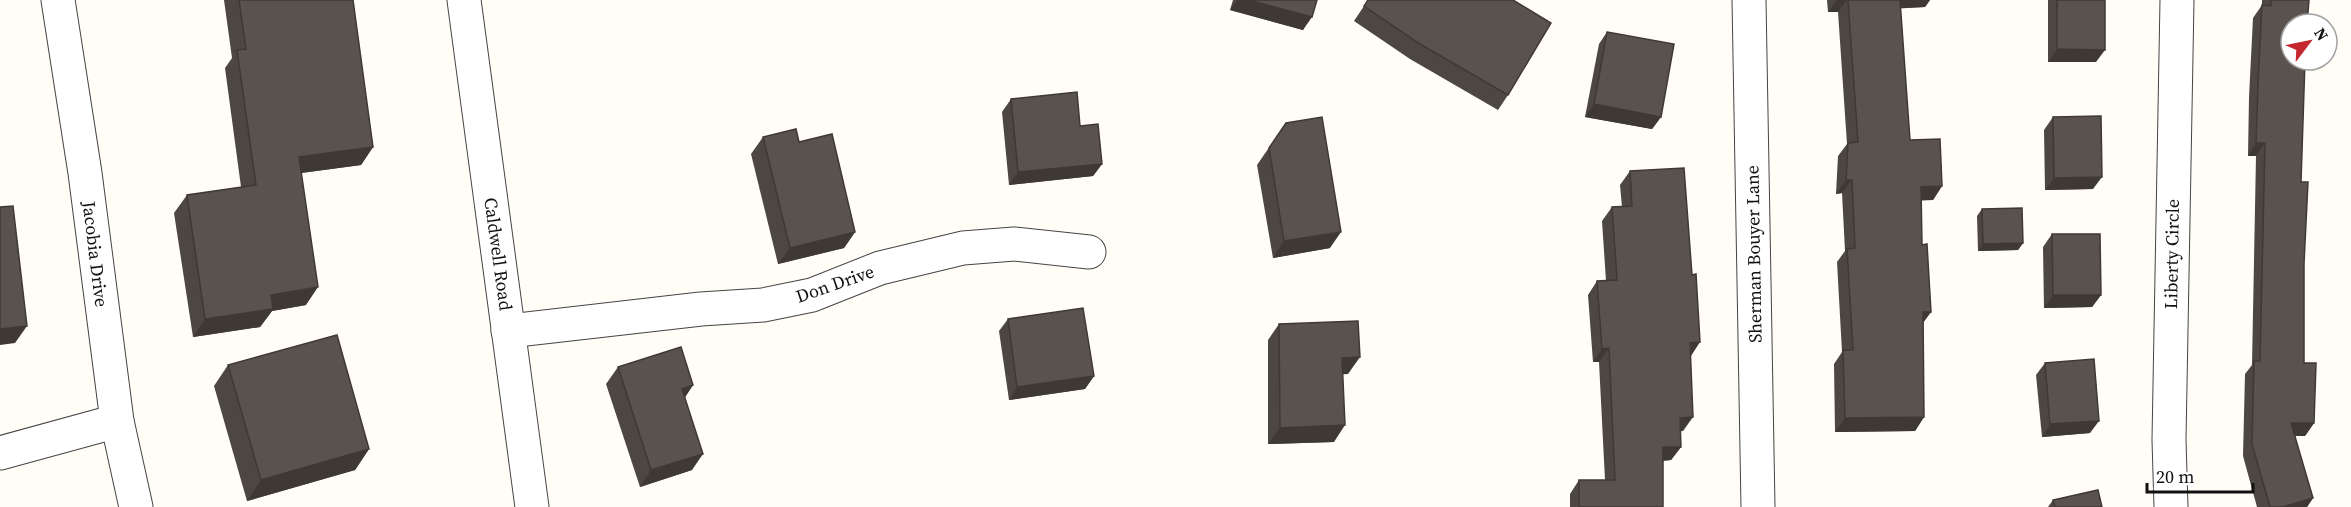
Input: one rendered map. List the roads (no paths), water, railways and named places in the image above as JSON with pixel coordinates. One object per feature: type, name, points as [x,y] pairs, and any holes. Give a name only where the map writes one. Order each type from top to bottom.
[{"type":"street","name":"Jacobia Drive","points":[[58,0],[85,173],[117,421],[136,507]]},
{"type":"street","name":"Caldwell Road","points":[[464,0],[532,507]]},
{"type":"street","name":"Sherman Bouyer Lane","points":[[1749,0],[1758,507]]},
{"type":"street","name":"Liberty Circle","points":[[2171,507],[2169,440],[2177,0]]},
{"type":"street","name":"Don Drive","points":[[508,331],[701,309],[763,305],[812,295],[880,268],[963,248],[1014,244],[1089,252]]},
{"type":"street","points":[[0,453],[117,421]]}]
